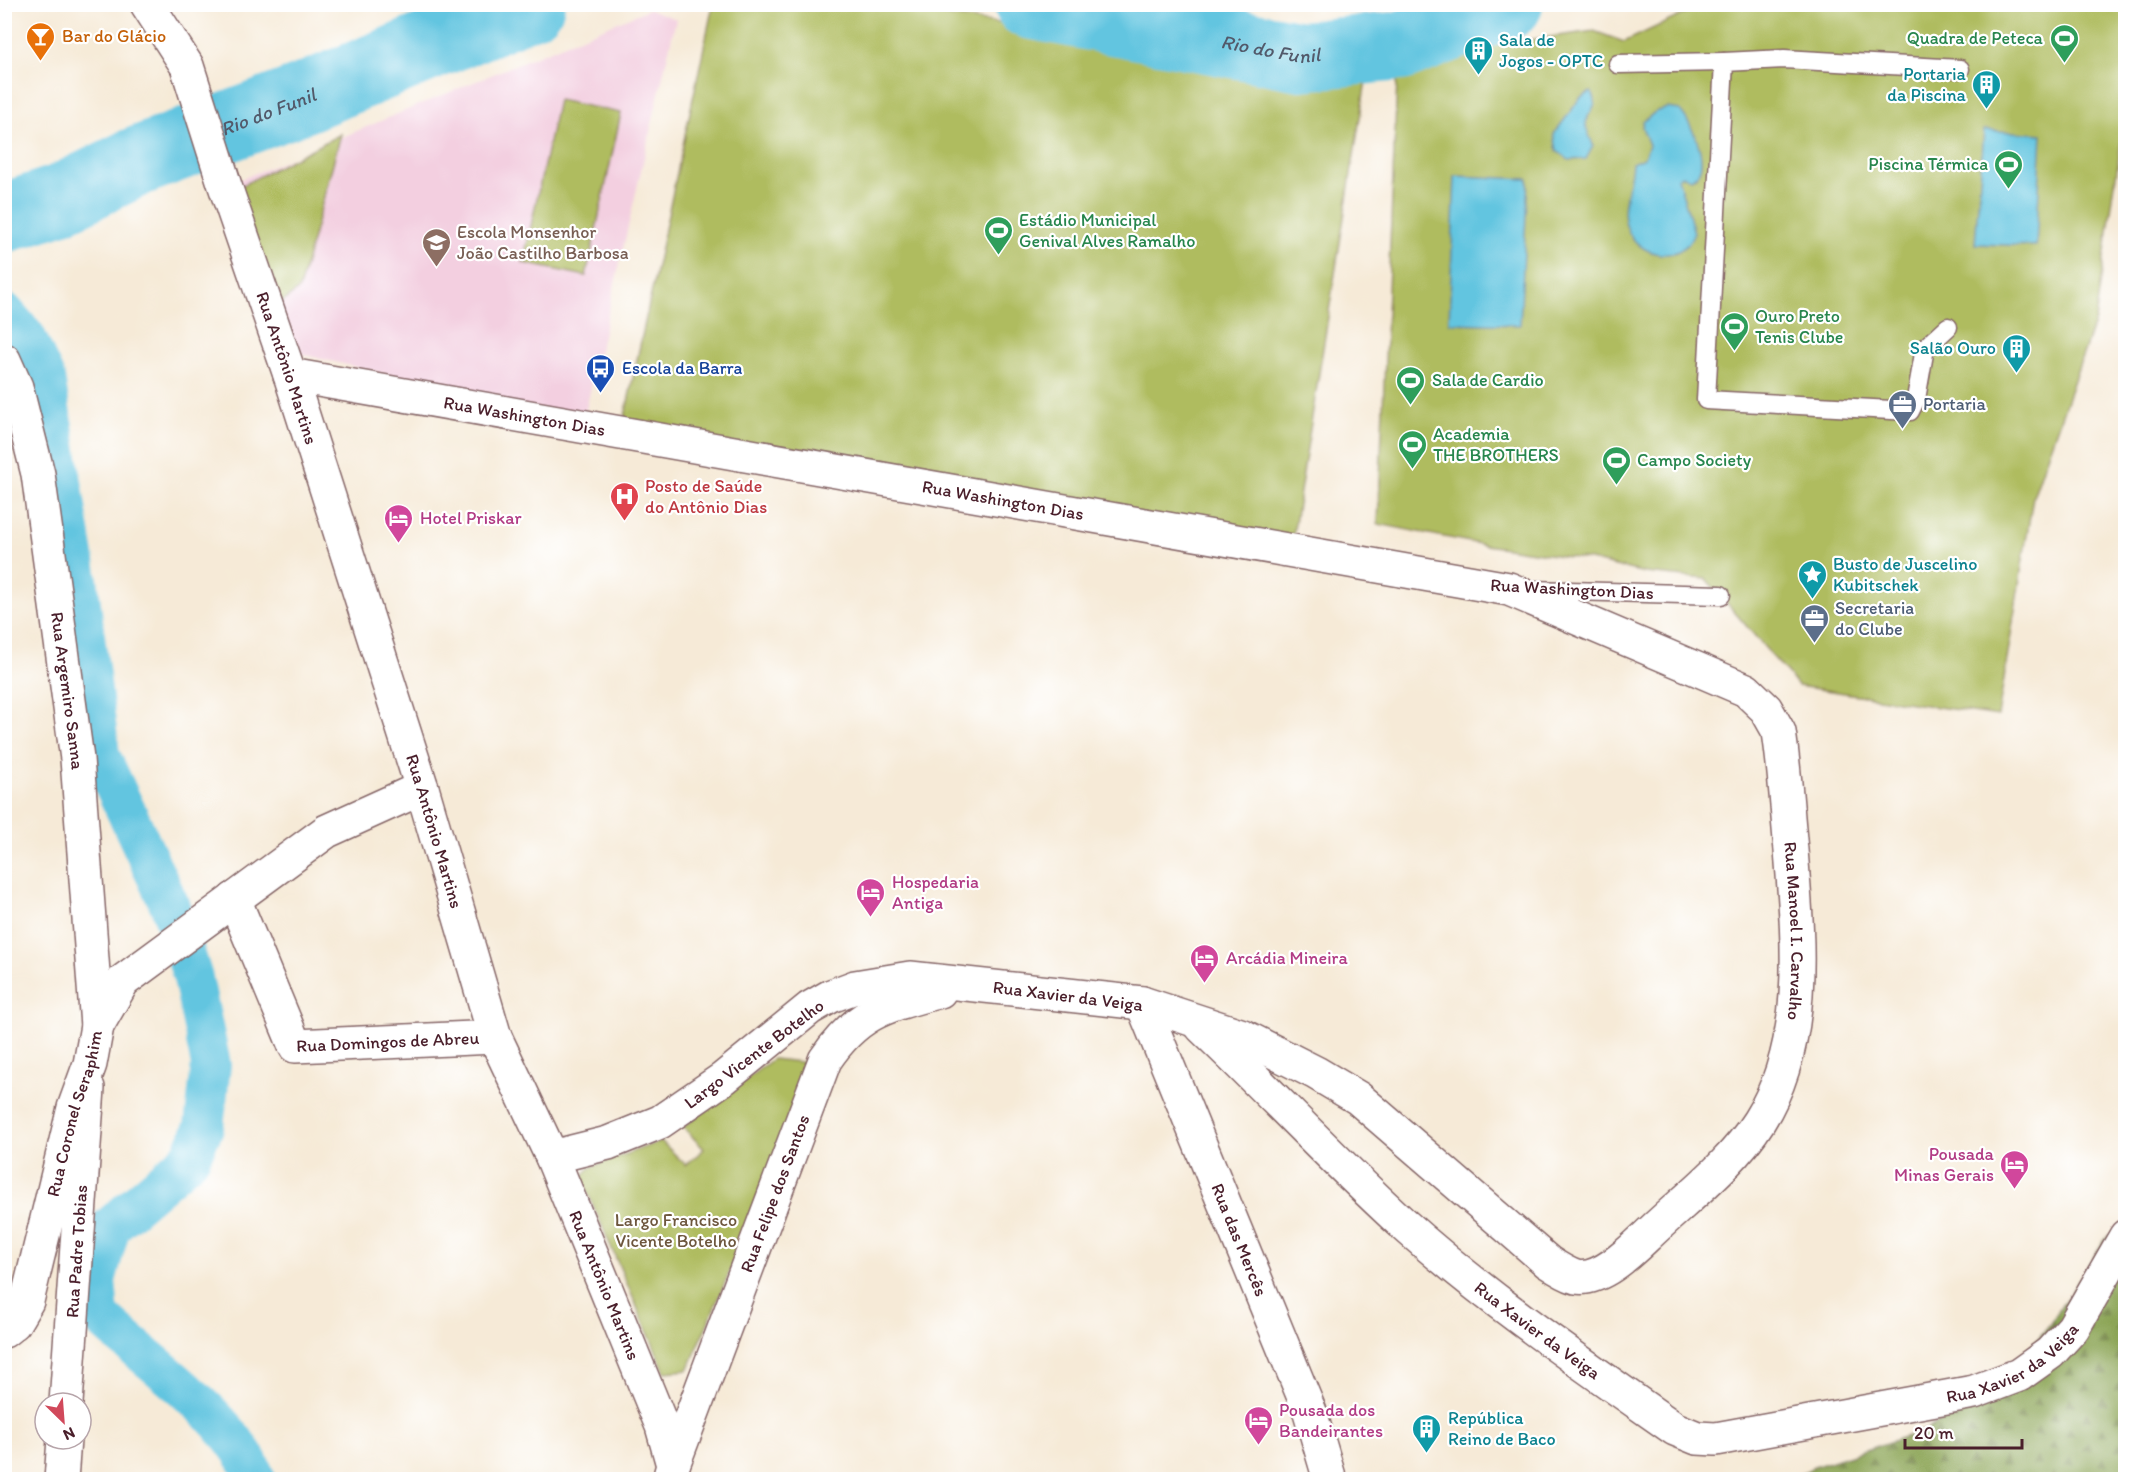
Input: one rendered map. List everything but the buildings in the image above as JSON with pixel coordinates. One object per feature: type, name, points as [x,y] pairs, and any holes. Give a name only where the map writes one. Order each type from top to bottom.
[{"type":"street","name":"Rua Antônio Martins","points":[[147,4],[187,66],[225,186],[290,375],[422,788],[495,1037],[552,1157],[662,1426],[671,1472]]},
{"type":"street","name":"Rua Argemiro Sanna","points":[[4,360],[16,387],[38,474],[48,545],[77,759],[97,1026]]},
{"type":"street","name":"Rua Washington Dias","points":[[290,375],[1509,589]]},
{"type":"street","name":"Rua Manoel I. Carvalho","points":[[1193,1018],[1243,1036],[1358,1098],[1548,1262],[1579,1278],[1606,1269],[1622,1259],[1735,1154],[1760,1121],[1775,1090],[1788,1046],[1796,993],[1796,920],[1779,732],[1766,709],[1746,690],[1509,589]]},
{"type":"street","name":"Rua Coronel Seraphim","points":[[4,1330],[14,1323],[27,1301],[74,1108],[90,1064],[97,1026],[123,981],[327,831],[422,788]]},
{"type":"street","name":"Rua Domingos de Abreu","points":[[234,899],[295,1046],[495,1037]]},
{"type":"street","name":"Largo Vicente Botelho","points":[[552,1157],[608,1143],[660,1122],[724,1078],[810,1008],[831,996],[855,987],[910,978],[962,984]]},
{"type":"street","name":"Rua Xavier da Veiga","points":[[962,984],[1142,1003],[1193,1018],[1400,1220],[1435,1251],[1538,1333],[1675,1430],[1697,1438],[1716,1439],[1974,1392],[2019,1375],[2050,1353],[2073,1328],[2126,1236]]},
{"type":"street","name":"Rua Felipe dos Santos","points":[[671,1472],[825,1060],[842,1035],[865,1018],[890,1005],[962,984]]},
{"type":"street","name":"Rua das Mercês","points":[[1142,1003],[1310,1412],[1330,1479]]},
{"type":"street","name":"Rua Padre Tobias","points":[[67,1391],[90,1064]]},
{"type":"street","points":[[61,1479],[63,1451]]},
{"type":"lane","points":[[1618,64],[1784,59],[1960,69]]},
{"type":"lane","points":[[1724,62],[1706,400],[1910,411],[1916,399],[1924,348],[1948,327]]},
{"type":"lane","name":"Rua Washington Dias","points":[[1509,589],[1721,595]]},
{"type":"shaded area","name":"Escola Monsenhor João Castilho Barbosa","points":[[649,9],[676,19],[583,422],[281,349],[225,186]]},
{"type":"green space","name":"Estádio Municipal Genival Alves Ramalho","points":[[713,5],[870,5],[1367,74],[1291,548],[620,439]]},
{"type":"green space","name":"Ouro Preto Tenis Clube","points":[[1703,5],[2125,5],[2125,115],[2095,320],[2033,497],[1998,716],[1798,686],[1706,579],[1645,573],[1590,560],[1485,545],[1378,524],[1398,58],[1594,31],[1624,42]]},
{"type":"green space","points":[[558,100],[621,113],[586,276],[523,263]]},
{"type":"green space","points":[[341,134],[299,289],[275,308],[233,190]]},
{"type":"green space","name":"Largo Francisco Vicente Botelho","points":[[773,1059],[809,1063],[774,1167],[688,1370],[665,1372],[583,1182],[584,1174],[591,1167],[661,1141],[686,1165],[704,1149],[683,1127]]},
{"type":"green space","points":[[2125,1224],[2125,1479],[1789,1480],[1814,1467],[1926,1430],[1999,1385],[2050,1324],[2105,1239]]},
{"type":"water","points":[[1591,92],[1595,105],[1587,119],[1586,126],[1593,146],[1586,159],[1569,160],[1557,151],[1554,134],[1581,97]]},
{"type":"water","points":[[1667,108],[1680,110],[1690,125],[1699,146],[1701,166],[1698,173],[1691,179],[1682,176],[1678,178],[1694,232],[1688,243],[1680,250],[1671,254],[1660,254],[1641,246],[1633,238],[1627,228],[1624,212],[1632,163],[1644,158],[1649,145],[1642,127],[1643,122],[1655,112]]},
{"type":"water","name":"Piscina Térmica","points":[[1984,130],[2042,134],[2036,246],[1975,244]]},
{"type":"water","points":[[1455,176],[1528,179],[1520,325],[1449,323]]},
{"type":"waterway","name":"Rio do Funil","points":[[4,218],[61,199],[136,162],[299,100],[530,4]]},
{"type":"waterway","name":"Rio do Funil","points":[[1029,4],[1301,56],[1401,46],[1508,4]]},
{"type":"waterway","points":[[4,312],[26,337],[45,378],[78,580],[100,755],[171,908],[193,978],[211,1065],[204,1127],[190,1158],[111,1226],[96,1280],[99,1316],[210,1413],[230,1435],[245,1457],[256,1480]]},
{"type":"place","name":"Bar do Glácio","points":[[41,62]]},
{"type":"place","name":"Quadra de Peteca","points":[[2064,64]]},
{"type":"place","name":"Sala de Jogos - OPTC","points":[[1478,76]]},
{"type":"place","name":"Portaria da Piscina","points":[[1987,110]]},
{"type":"place","name":"Piscina Térmica","points":[[2009,190]]},
{"type":"place","name":"Estádio Municipal Genival Alves Ramalho","points":[[998,256]]},
{"type":"place","name":"Escola Monsenhor João Castilho Barbosa","points":[[436,268]]},
{"type":"place","name":"Ouro Preto Tenis Clube","points":[[1734,352]]},
{"type":"place","name":"Salão Ouro","points":[[2017,374]]},
{"type":"place","name":"Escola da Barra","points":[[601,394]]},
{"type":"place","name":"Sala de Cardio","points":[[1411,406]]},
{"type":"place","name":"Portaria","points":[[1902,430]]},
{"type":"place","name":"Academia THE BROTHERS","points":[[1412,470]]},
{"type":"place","name":"Campo Society","points":[[1616,486]]},
{"type":"place","name":"Posto de Saúde do Antônio Dias","points":[[624,522]]},
{"type":"place","name":"Hotel Priskar","points":[[399,544]]},
{"type":"place","name":"Busto de Juscelino Kubitschek","points":[[1812,600]]},
{"type":"place","name":"Secretaria do Clube","points":[[1814,644]]},
{"type":"place","name":"Hospedaria Antiga","points":[[871,918]]},
{"type":"place","name":"Arcádia Mineira","points":[[1205,984]]},
{"type":"place","name":"Pousada Minas Gerais","points":[[2015,1190]]},
{"type":"place","name":"Pousada dos Bandeirantes","points":[[1258,1446]]},
{"type":"place","name":"República Reino de Baco","points":[[1427,1454]]}]
